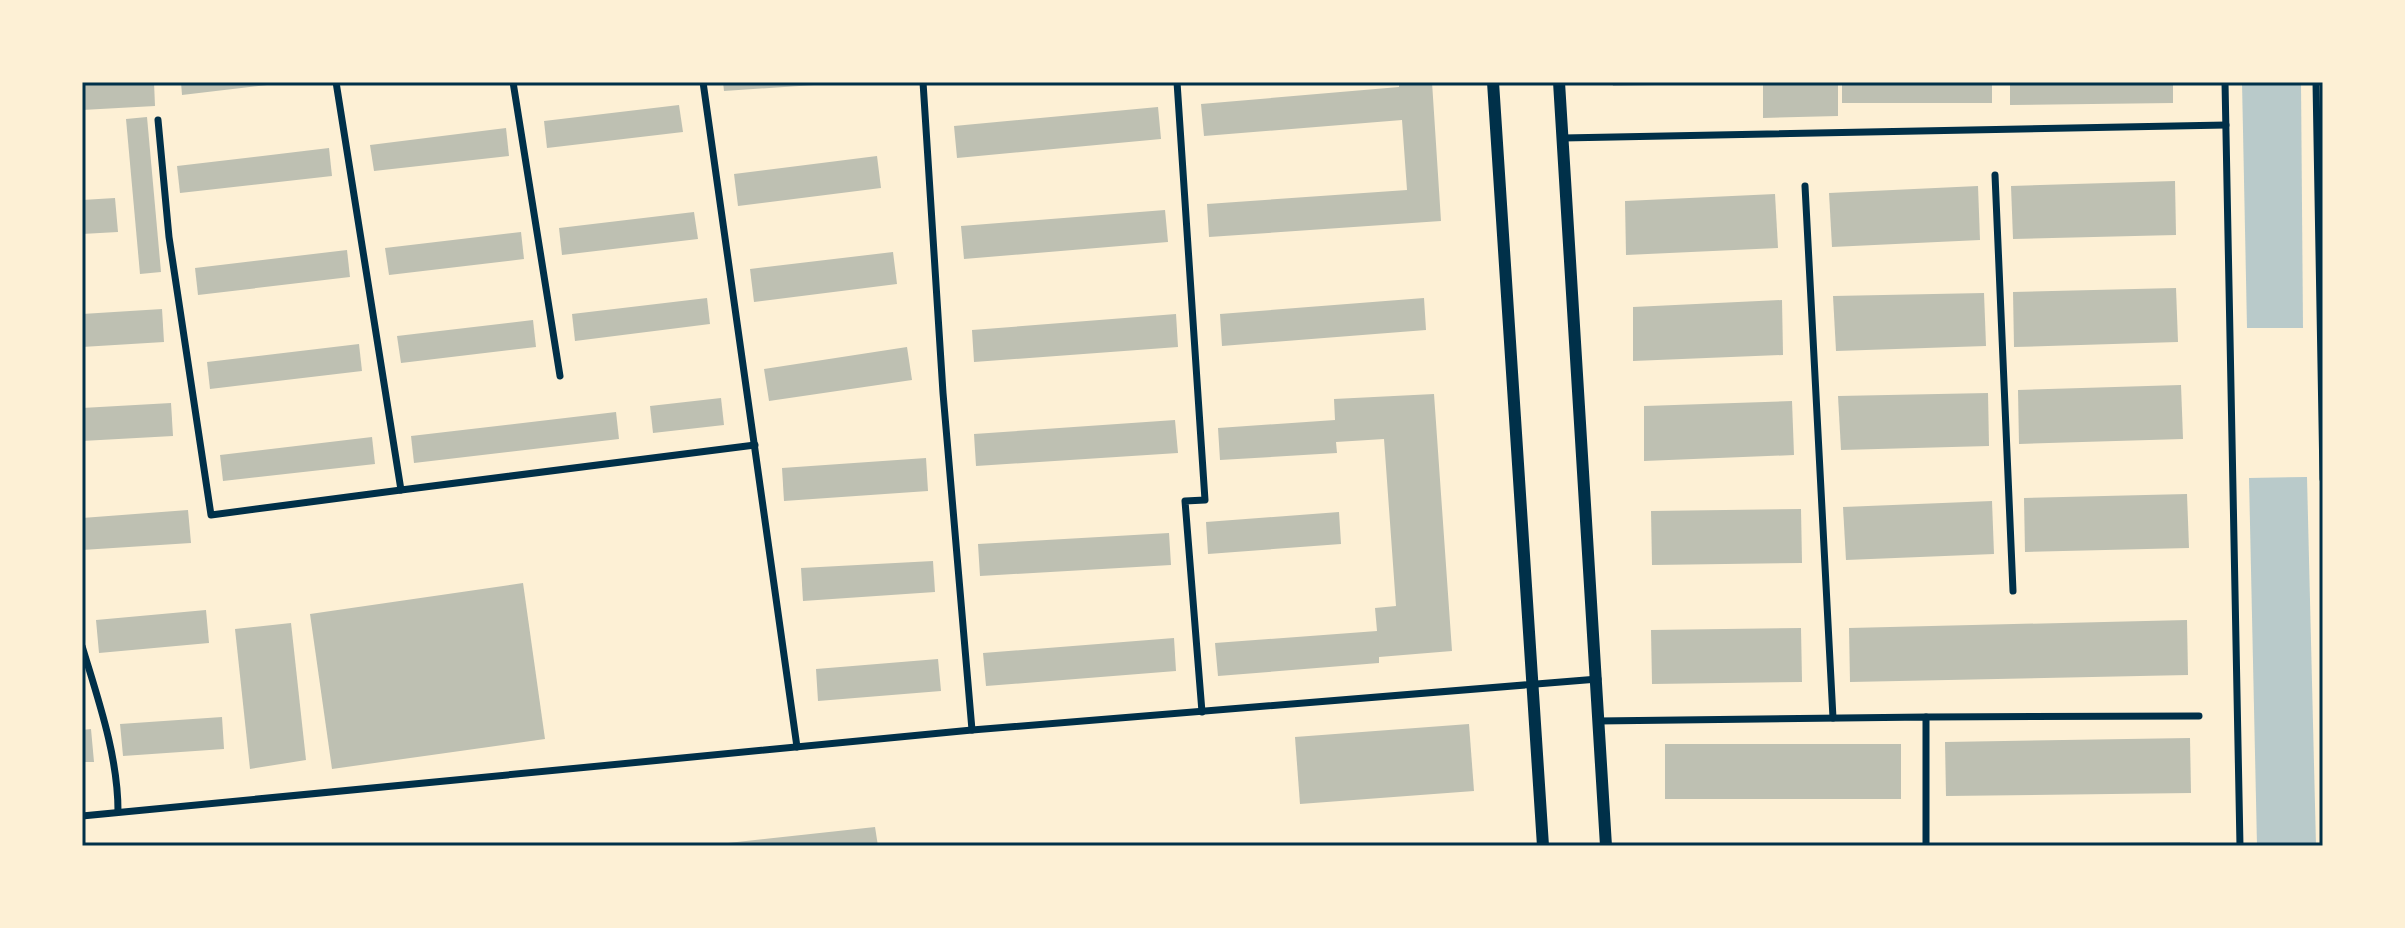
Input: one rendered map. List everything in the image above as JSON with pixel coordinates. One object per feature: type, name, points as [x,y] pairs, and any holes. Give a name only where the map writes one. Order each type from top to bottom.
[{"type":"main road","points":[[1493,82],[1543,846]]},
{"type":"main road","points":[[1559,82],[1606,846]]},
{"type":"street","points":[[336,82],[401,490]]},
{"type":"street","points":[[513,82],[560,376]]},
{"type":"street","points":[[703,82],[797,747]]},
{"type":"street","points":[[923,82],[943,393],[972,730]]},
{"type":"street","points":[[1177,82],[1205,500],[1185,501],[1202,712]]},
{"type":"street","points":[[2225,82],[2240,846]]},
{"type":"street","points":[[2316,82],[2323,479]]},
{"type":"street","points":[[158,120],[169,237],[211,515],[755,445]]},
{"type":"street","points":[[1563,138],[2226,125]]},
{"type":"street","points":[[1995,175],[2013,591]]},
{"type":"street","points":[[1805,186],[1833,718]]},
{"type":"street","points":[[82,646],[118,785],[118,811]]},
{"type":"street","points":[[82,816],[972,730],[1598,679]]},
{"type":"street","points":[[1598,721],[2199,716]]},
{"type":"street","points":[[1926,717],[1926,846]]},
{"type":"shaded area","points":[[2242,82],[2301,82],[2303,328],[2247,328]]},
{"type":"shaded area","points":[[2307,477],[2316,846],[2257,846],[2249,478]]},
{"type":"building","points":[[82,82],[154,82],[155,106],[82,110]]},
{"type":"building","points":[[181,82],[276,82],[276,84],[182,95]]},
{"type":"building","points":[[723,82],[829,82],[829,84],[724,91]]},
{"type":"building","points":[[1399,82],[1432,82],[1441,221],[1209,237],[1207,204],[1407,190],[1402,120],[1204,136],[1201,104],[1399,87]]},
{"type":"building","points":[[1612,82],[1655,82],[1655,85],[1613,86]]},
{"type":"building","points":[[1763,82],[1838,82],[1838,116],[1763,118]]},
{"type":"building","points":[[1842,82],[1992,82],[1992,103],[1842,103]]},
{"type":"building","points":[[2010,82],[2173,82],[2173,103],[2010,105]]},
{"type":"building","points":[[679,105],[683,132],[547,148],[544,121]]},
{"type":"building","points":[[1158,107],[1161,139],[957,158],[954,126]]},
{"type":"building","points":[[147,117],[161,272],[140,274],[126,119]]},
{"type":"building","points":[[506,128],[509,156],[374,171],[370,145]]},
{"type":"building","points":[[329,148],[332,176],[180,193],[177,166]]},
{"type":"building","points":[[877,156],[881,188],[738,206],[734,174]]},
{"type":"building","points":[[2175,181],[2176,235],[2013,239],[2011,186]]},
{"type":"building","points":[[1978,186],[1980,240],[1832,247],[1829,193]]},
{"type":"building","points":[[1775,194],[1778,248],[1626,255],[1625,201]]},
{"type":"building","points":[[115,198],[118,232],[82,234],[82,200]]},
{"type":"building","points":[[1165,210],[1168,242],[964,259],[961,226]]},
{"type":"building","points":[[694,212],[698,239],[562,255],[559,228]]},
{"type":"building","points":[[521,232],[524,259],[389,275],[385,248]]},
{"type":"building","points":[[347,250],[350,277],[198,295],[195,268]]},
{"type":"building","points":[[893,252],[897,284],[754,302],[750,269]]},
{"type":"building","points":[[2176,288],[2178,342],[2014,347],[2013,292]]},
{"type":"building","points":[[1984,293],[1986,346],[1836,351],[1833,296]]},
{"type":"building","points":[[707,298],[710,324],[575,341],[572,314]]},
{"type":"building","points":[[1424,298],[1426,330],[1222,346],[1220,314]]},
{"type":"building","points":[[1782,300],[1783,355],[1633,361],[1633,307]]},
{"type":"building","points":[[162,309],[164,342],[82,347],[82,314]]},
{"type":"building","points":[[1176,314],[1178,347],[974,362],[972,330]]},
{"type":"building","points":[[533,320],[536,347],[401,363],[397,336]]},
{"type":"building","points":[[359,344],[362,371],[210,389],[207,362]]},
{"type":"building","points":[[907,347],[912,380],[769,401],[764,369]]},
{"type":"building","points":[[2181,385],[2183,439],[2019,444],[2018,390]]},
{"type":"building","points":[[1988,393],[1989,446],[1841,450],[1838,396]]},
{"type":"building","points":[[1434,394],[1452,651],[1379,657],[1379,663],[1218,676],[1215,643],[1377,631],[1375,608],[1396,606],[1384,439],[1336,442],[1337,453],[1220,460],[1218,428],[1335,420],[1334,399]]},
{"type":"building","points":[[721,398],[724,425],[653,433],[650,406]]},
{"type":"building","points":[[1792,401],[1794,455],[1644,461],[1644,406]]},
{"type":"building","points":[[171,403],[173,436],[82,441],[82,408]]},
{"type":"building","points":[[616,412],[619,439],[414,463],[411,436]]},
{"type":"building","points":[[1175,420],[1178,453],[976,466],[974,434]]},
{"type":"building","points":[[372,437],[375,464],[223,481],[220,455]]},
{"type":"building","points":[[926,458],[928,491],[784,501],[782,468]]},
{"type":"building","points":[[2187,494],[2189,548],[2025,552],[2024,498]]},
{"type":"building","points":[[1992,501],[1994,554],[1846,560],[1843,507]]},
{"type":"building","points":[[1801,509],[1802,563],[1652,565],[1651,511]]},
{"type":"building","points":[[188,510],[191,543],[82,550],[82,518]]},
{"type":"building","points":[[1339,512],[1341,544],[1208,554],[1206,522]]},
{"type":"building","points":[[1169,533],[1171,565],[980,576],[978,544]]},
{"type":"building","points":[[933,561],[935,592],[803,601],[801,568]]},
{"type":"building","points":[[523,583],[545,739],[332,769],[310,614]]},
{"type":"building","points":[[206,610],[209,643],[99,653],[96,620]]},
{"type":"building","points":[[2187,620],[2188,675],[1850,682],[1849,628]]},
{"type":"building","points":[[291,623],[306,760],[250,769],[235,629]]},
{"type":"building","points":[[1801,628],[1802,682],[1652,684],[1651,630]]},
{"type":"building","points":[[1174,638],[1176,671],[986,686],[983,653]]},
{"type":"building","points":[[938,659],[941,691],[818,701],[816,669]]},
{"type":"building","points":[[222,717],[224,749],[123,756],[120,724]]},
{"type":"building","points":[[1469,724],[1474,791],[1300,804],[1295,737]]},
{"type":"building","points":[[91,729],[94,762],[82,762],[82,730]]},
{"type":"building","points":[[2190,738],[2191,793],[1946,796],[1945,742]]},
{"type":"building","points":[[1665,744],[1901,744],[1901,799],[1665,799]]},
{"type":"building","points":[[875,827],[878,846],[719,846],[719,844]]},
{"type":"building","points":[[2190,842],[2190,846],[2098,846],[2098,843]]}]
